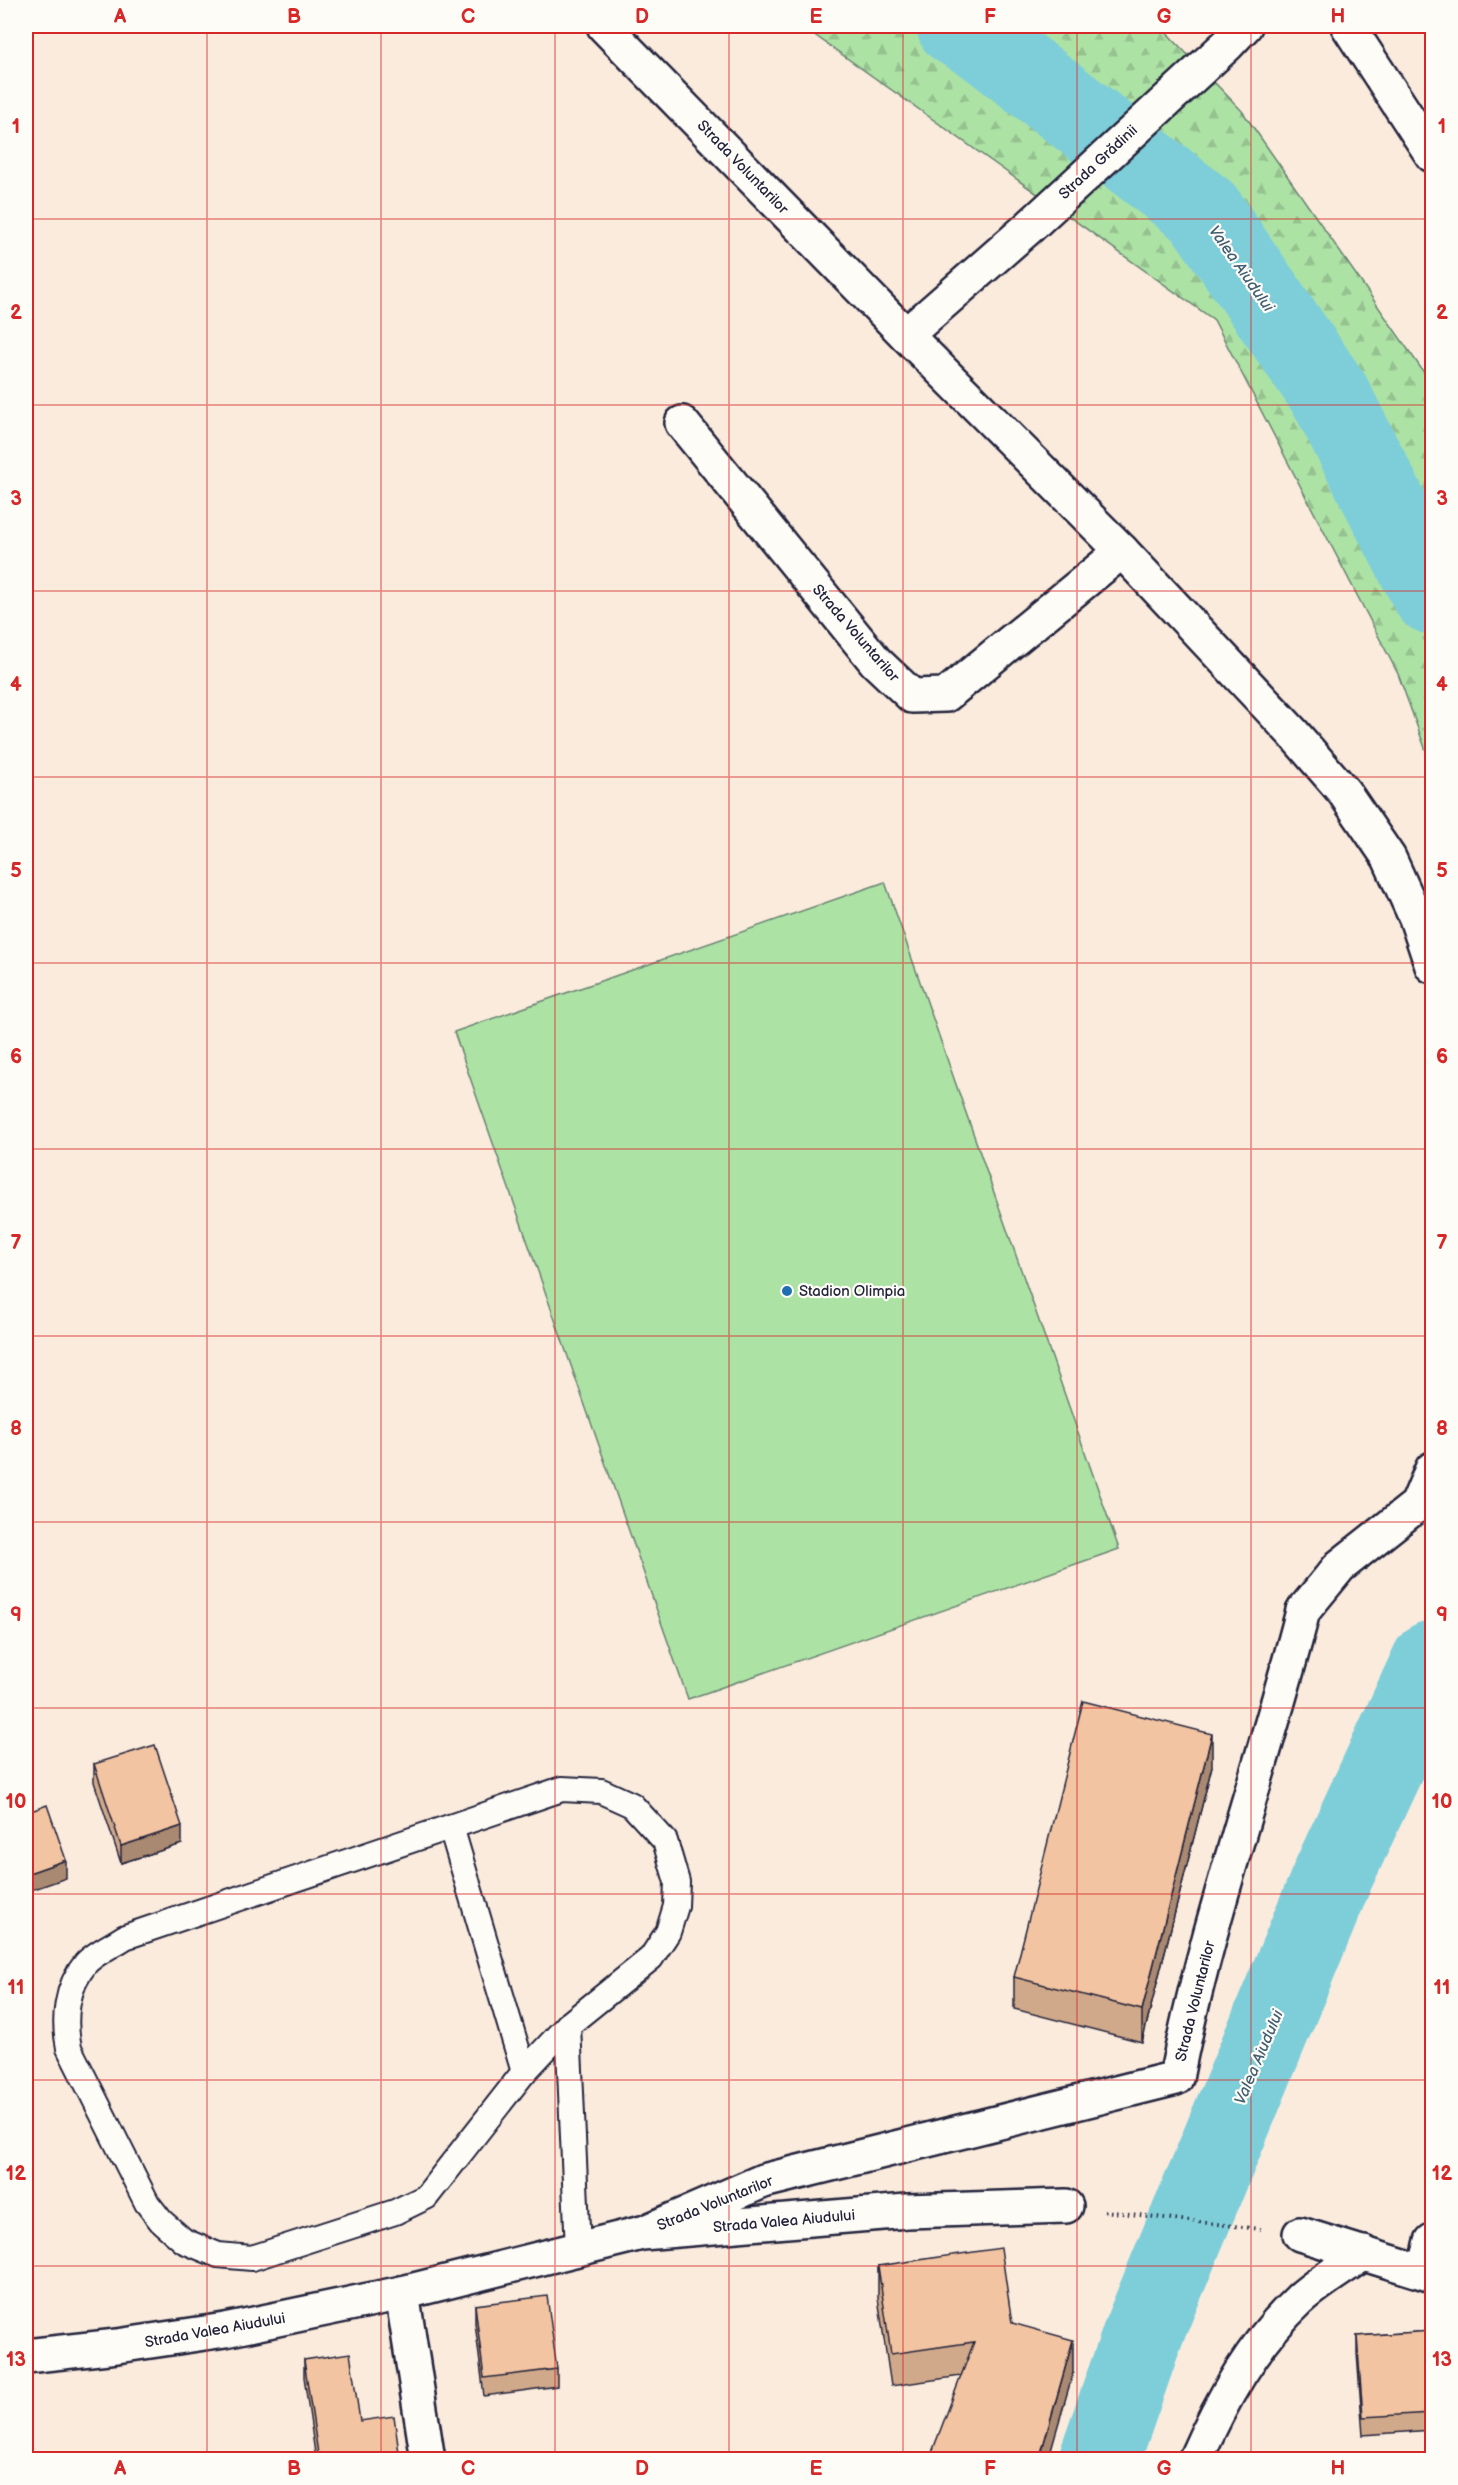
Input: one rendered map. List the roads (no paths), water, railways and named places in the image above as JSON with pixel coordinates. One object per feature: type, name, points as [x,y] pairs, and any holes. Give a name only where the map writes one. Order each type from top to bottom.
[{"type":"street","name":"Strada Voluntarilor","points":[[604,26],[906,335],[1122,551],[1293,733],[1344,792],[1389,858],[1416,918],[1432,966]]},
{"type":"street","name":"Strada Grădinii","points":[[906,335],[1027,229],[1245,26]]},
{"type":"street","points":[[1348,26],[1432,155]]},
{"type":"street","name":"Strada Voluntarilor","points":[[682,423],[876,662],[912,696],[946,695],[1122,551]]},
{"type":"street","name":"Strada Voluntarilor","points":[[642,2233],[763,2181],[1176,2078],[1189,2012],[1287,1675],[1303,1611],[1340,1566],[1417,1505],[1432,1469]]},
{"type":"street","name":"Strada Valea Aiudului","points":[[26,2356],[117,2346],[225,2330],[402,2293],[642,2233],[907,2211],[1066,2206]]},
{"type":"street","points":[[1300,2234],[1364,2253],[1430,2263]]},
{"type":"street","points":[[1195,2460],[1206,2434],[1254,2350],[1301,2298],[1364,2253]]},
{"type":"street","points":[[402,2293],[428,2460]]},
{"type":"lane","points":[[562,1789],[601,1791],[632,1805],[665,1841],[677,1882],[676,1905],[668,1932],[651,1958],[568,2025],[524,2072],[426,2197],[394,2212],[252,2258],[218,2255],[184,2241],[161,2221],[147,2203],[69,2048],[65,2031],[67,1997],[86,1963],[125,1937],[562,1789]]},
{"type":"lane","points":[[451,1827],[524,2072]]},
{"type":"lane","points":[[568,2025],[578,2250]]},
{"type":"waterway","name":"Valea Aiudului","points":[[957,26],[986,43],[1204,212],[1330,395],[1432,594]]},
{"type":"waterway","name":"Valea Aiudului","points":[[1099,2460],[1144,2331],[1333,1875],[1432,1661]]},
{"type":"place","name":"Stadion Olimpia","points":[[787,1291]]}]
